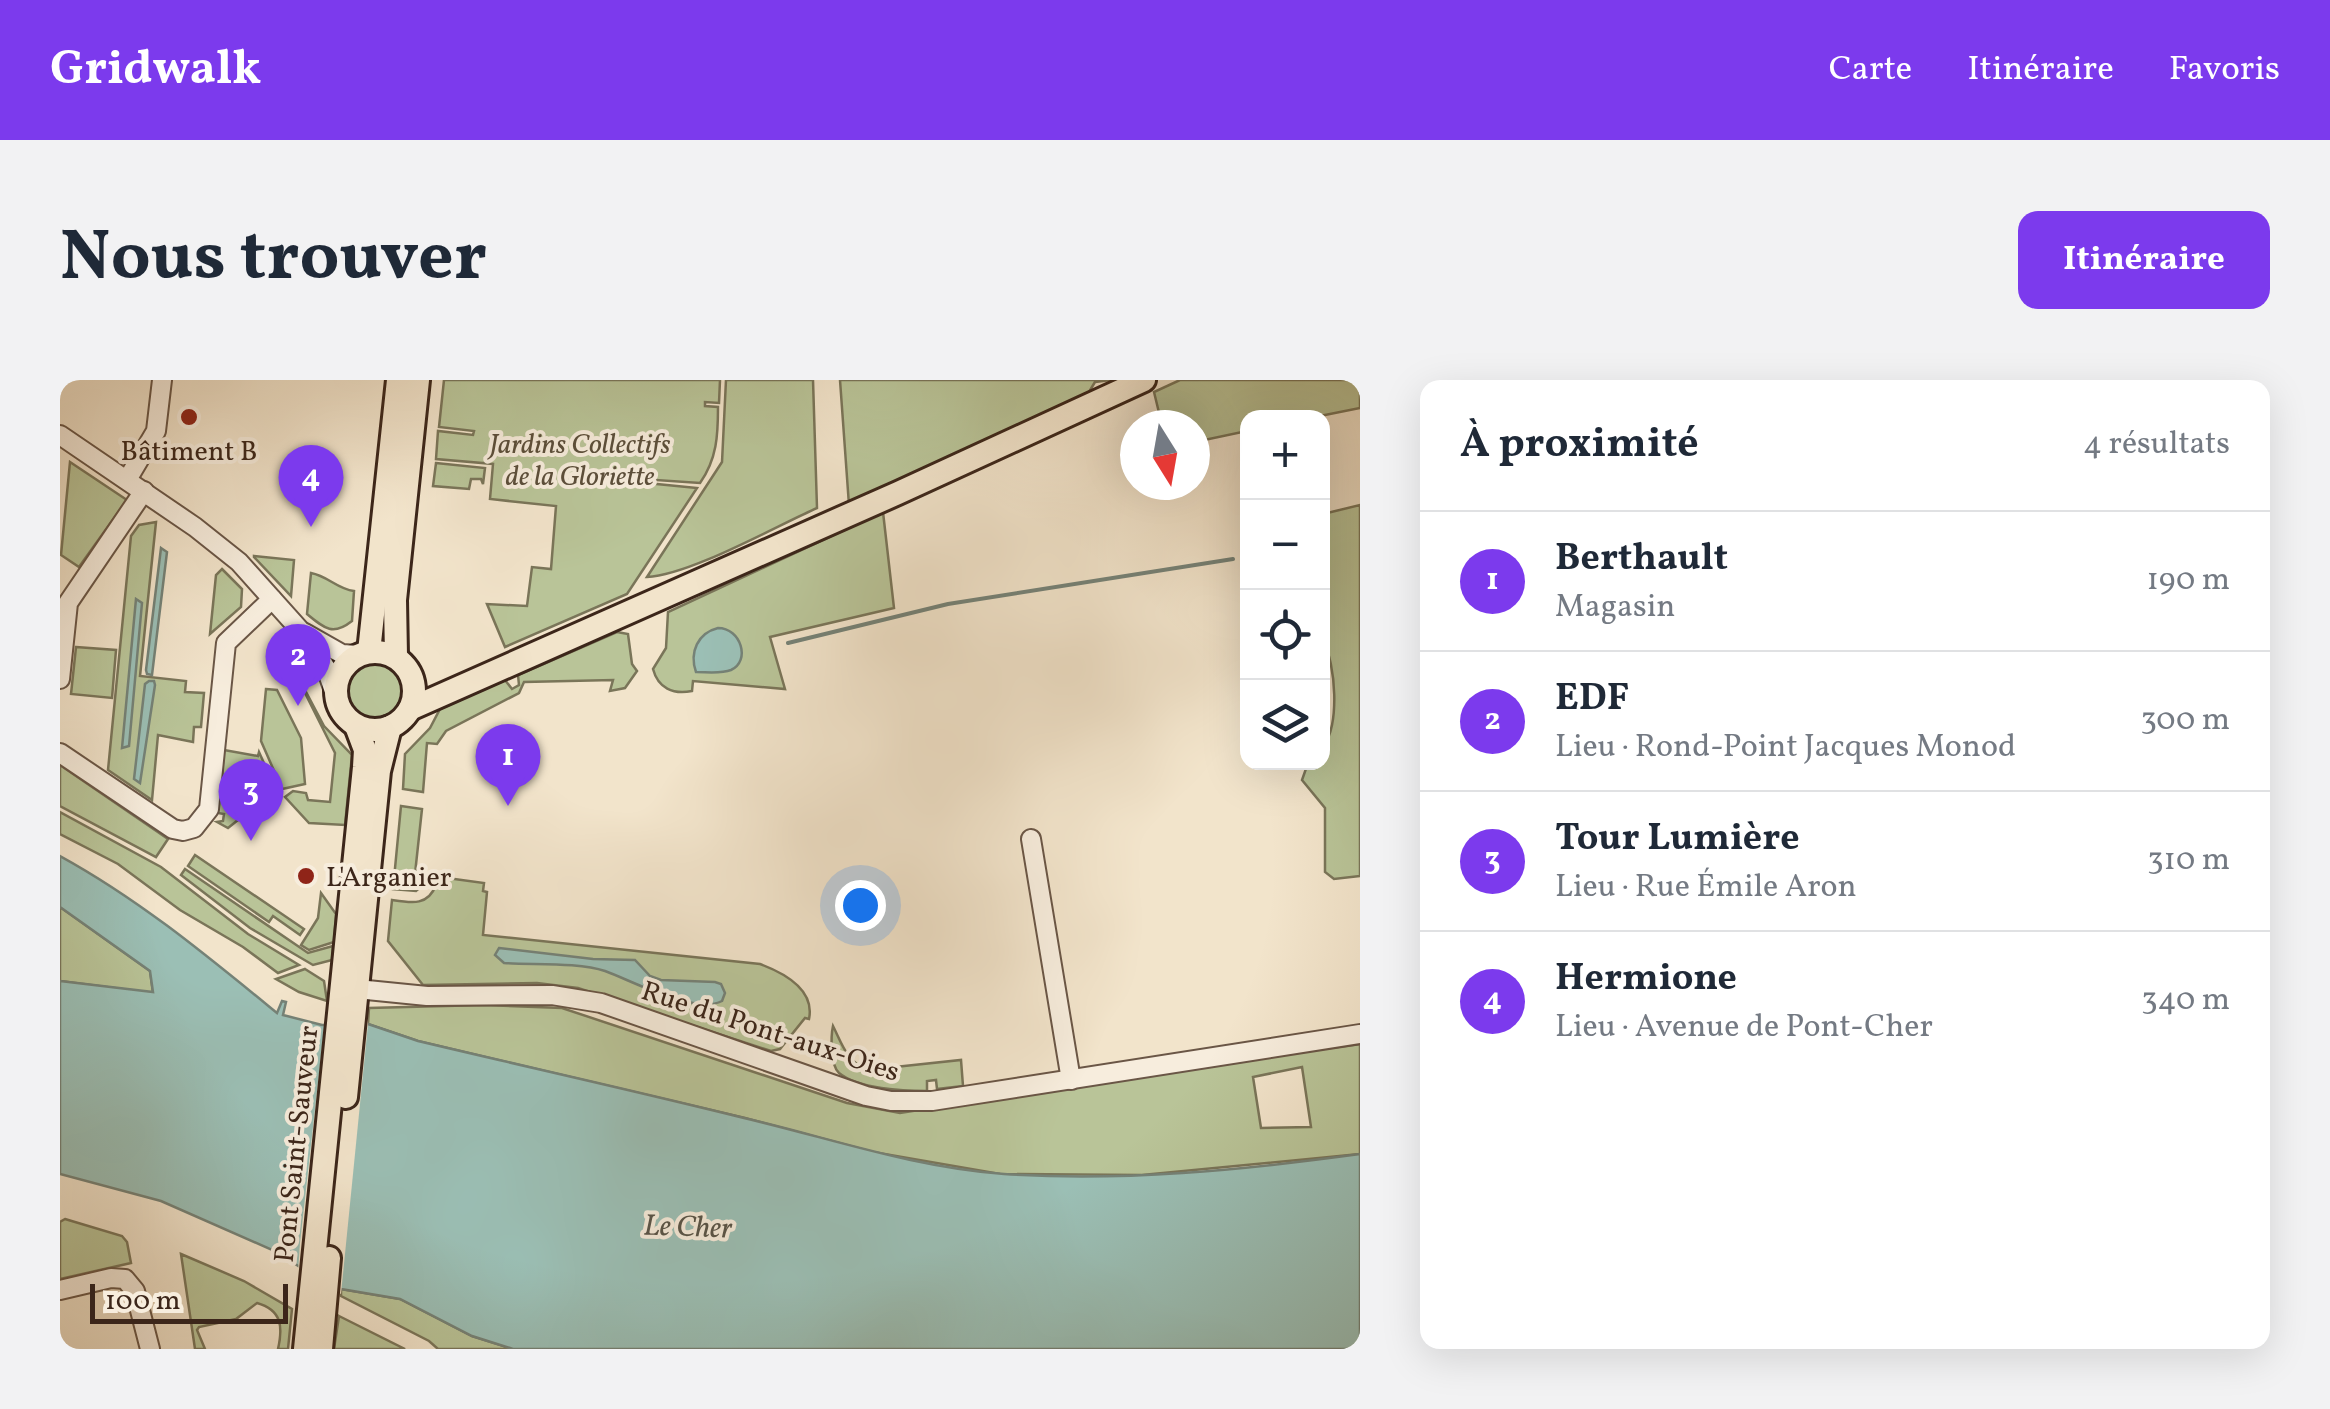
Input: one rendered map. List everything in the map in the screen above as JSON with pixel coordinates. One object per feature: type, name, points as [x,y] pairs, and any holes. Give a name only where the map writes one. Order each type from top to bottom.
[{"type":"main road","points":[[349,997],[364,750],[356,726],[342,712],[336,694],[341,671],[364,654],[398,380]]},
{"type":"main road","points":[[410,708],[414,691],[403,665],[395,600],[418,380]]},
{"type":"main road","points":[[349,997],[379,771],[390,727],[410,708],[776,548],[1144,380]]},
{"type":"main road","points":[[364,654],[403,665],[434,686],[462,686]]},
{"type":"main road","points":[[356,726],[373,730],[390,727]]},
{"type":"main road","name":"Pont Saint-Sauveur","points":[[305,1349],[316,1315],[349,997]]},
{"type":"main road","name":"Pont Saint-Sauveur","points":[[316,1315],[321,1349]]},
{"type":"street","points":[[126,480],[156,431],[162,380]]},
{"type":"street","points":[[60,435],[240,562],[300,630],[326,668],[336,694]]},
{"type":"street","points":[[60,679],[68,602],[144,491]]},
{"type":"street","points":[[60,753],[173,829],[194,828],[210,805],[226,642],[272,599]]},
{"type":"street","points":[[300,630],[342,654],[364,654]]},
{"type":"street","points":[[1031,839],[1071,1080]]},
{"type":"street","name":"Rue du Pont-aux-Oies","points":[[349,997],[574,997],[866,1096],[891,1101],[932,1101],[1360,1034]]},
{"type":"street","points":[[60,1290],[116,1277],[126,1280],[134,1288],[150,1349]]},
{"type":"green space","name":"Jardins Collectifs de la Gloriette","points":[[444,380],[720,380],[719,403],[705,402],[705,406],[718,407],[718,427],[713,456],[700,483],[627,478],[697,488],[627,594],[505,647],[487,604],[527,606],[532,567],[551,569],[556,506],[490,499],[493,464],[436,459],[438,431],[473,435],[474,431],[439,427]]},
{"type":"green space","points":[[726,380],[813,380],[817,508],[686,568],[647,577],[722,462]]},
{"type":"green space","points":[[840,380],[1111,380],[1095,382],[1089,392],[849,505]]},
{"type":"green space","points":[[1180,380],[1360,380],[1360,408],[1330,414],[1330,410],[1240,410],[1240,432],[1210,439],[1210,410],[1158,410],[1154,392]]},
{"type":"green space","points":[[70,462],[127,500],[79,567],[61,555]]},
{"type":"green space","points":[[436,463],[485,468],[483,484],[481,479],[471,479],[469,489],[433,486]]},
{"type":"green space","points":[[1360,505],[1360,876],[1334,879],[1325,872],[1325,808],[1302,780],[1306,770],[1330,770],[1334,695],[1330,661],[1330,512]]},
{"type":"green space","points":[[883,512],[894,608],[770,637],[785,689],[693,681],[692,691],[679,692],[667,689],[659,681],[653,669],[666,648],[668,612]]},
{"type":"green space","points":[[156,522],[140,676],[186,681],[185,692],[204,693],[201,727],[194,727],[193,742],[158,735],[152,800],[108,770],[131,536],[139,525]]},
{"type":"green space","points":[[254,557],[294,560],[291,596]]},
{"type":"green space","points":[[222,569],[242,589],[241,607],[210,634],[216,575]]},
{"type":"green space","points":[[311,573],[354,591],[352,621],[329,629],[307,614]]},
{"type":"green space","points":[[617,632],[628,634],[632,664],[637,671],[625,688],[610,691],[613,680],[524,682],[519,693],[446,731],[437,744],[427,743],[423,792],[403,789],[405,754],[430,728],[440,709],[505,680],[512,689],[519,685],[518,675]]},
{"type":"green space","points":[[276,635],[324,726],[352,755],[345,825],[309,823],[285,797],[293,791],[306,793],[308,800],[330,802],[335,753]]},
{"type":"green space","points":[[76,647],[116,650],[112,698],[71,694]]},
{"type":"green space","points":[[375,664],[395,672],[403,692],[395,712],[375,720],[355,712],[347,692],[355,672]]},
{"type":"green space","points":[[266,689],[277,690],[301,738],[305,784],[282,789],[261,741]]},
{"type":"green space","points":[[224,750],[258,756],[259,752],[276,790],[274,796],[221,786]]},
{"type":"green space","points":[[60,765],[168,839],[156,857],[60,806]]},
{"type":"green space","points":[[220,796],[254,801],[252,817],[238,820],[228,828],[217,822],[223,821],[224,814],[218,813],[219,800],[229,800]]},
{"type":"green space","points":[[401,806],[422,809],[414,883],[424,884],[416,891],[393,889]]},
{"type":"green space","points":[[60,812],[161,867],[248,934],[299,965],[278,973],[180,910],[118,864],[60,834]]},
{"type":"green space","points":[[195,855],[304,929],[300,935],[273,916],[269,922],[188,866]]},
{"type":"green space","points":[[185,869],[308,953],[333,946],[332,960],[313,965],[250,928],[181,875]]},
{"type":"green space","points":[[447,878],[484,883],[483,891],[487,892],[483,935],[760,964],[796,984],[807,999],[809,1019],[805,1018],[780,1049],[771,1051],[578,988],[537,983],[423,985],[388,941],[392,900],[424,900],[436,885],[446,885]]},
{"type":"green space","points":[[321,893],[336,914],[334,942],[309,950],[301,945],[318,918]]},
{"type":"green space","points":[[60,907],[150,971],[153,993],[60,981]]},
{"type":"green space","points":[[305,969],[324,981],[327,1001],[276,979]]},
{"type":"green space","points":[[369,1008],[562,1008],[847,1103],[900,1113],[1360,1044],[1360,1154],[1142,1175],[1000,1174],[873,1152],[418,1041],[368,1024]],"holes":[[[1302,1067],[1311,1127],[1261,1128],[1253,1077]]]},
{"type":"green space","points":[[833,1026],[850,1057],[867,1070],[961,1060],[963,1086],[937,1089],[936,1080],[927,1081],[927,1091],[906,1090],[869,1086],[847,1078],[834,1064]]},
{"type":"green space","points":[[65,1219],[122,1236],[131,1263],[60,1279],[60,1222]]},
{"type":"green space","points":[[181,1254],[244,1281],[292,1309],[288,1349],[278,1349],[280,1327],[276,1315],[257,1303],[236,1319],[199,1327],[205,1349],[195,1349]]},
{"type":"green space","points":[[341,1289],[400,1299],[472,1336],[513,1349],[438,1349],[341,1296]]},
{"type":"green space","points":[[339,1316],[405,1349],[334,1349]]},
{"type":"water","points":[[161,548],[167,552],[152,675],[146,670]]},
{"type":"water","points":[[136,599],[142,603],[129,746],[122,748]]},
{"type":"water","points":[[718,628],[733,633],[741,646],[741,660],[731,670],[696,672],[697,644],[705,634]]},
{"type":"water","points":[[149,681],[155,685],[140,783],[134,779],[145,684]]},
{"type":"water","name":"Le Cher","points":[[60,856],[145,910],[277,1013],[282,1001],[286,1002],[283,1015],[322,1025],[368,1024],[418,1041],[905,1159],[1004,1174],[1093,1176],[1227,1169],[1360,1154],[1360,1349],[513,1349],[472,1336],[400,1299],[341,1289],[277,1252],[161,1201],[60,1174],[60,981],[153,992],[150,971],[60,907]]},
{"type":"water","points":[[499,948],[635,960],[650,976],[715,982],[721,984],[725,993],[722,1001],[696,1004],[594,968],[504,963],[495,955]]},
{"type":"pier","points":[[368,1019],[341,1294],[298,1272],[300,1243],[325,1020]]},
{"type":"waterway","points":[[788,643],[948,604],[1233,559]]},
{"type":"place","name":"Bâtiment B","points":[[189,417]]},
{"type":"place","name":"Hermione","points":[[311,527]]},
{"type":"place","name":"EDF","points":[[298,706]]},
{"type":"place","name":"Berthault","points":[[508,806]]},
{"type":"place","name":"Tour Lumière","points":[[251,841]]},
{"type":"place","name":"L'Arganier","points":[[306,876]]}]
